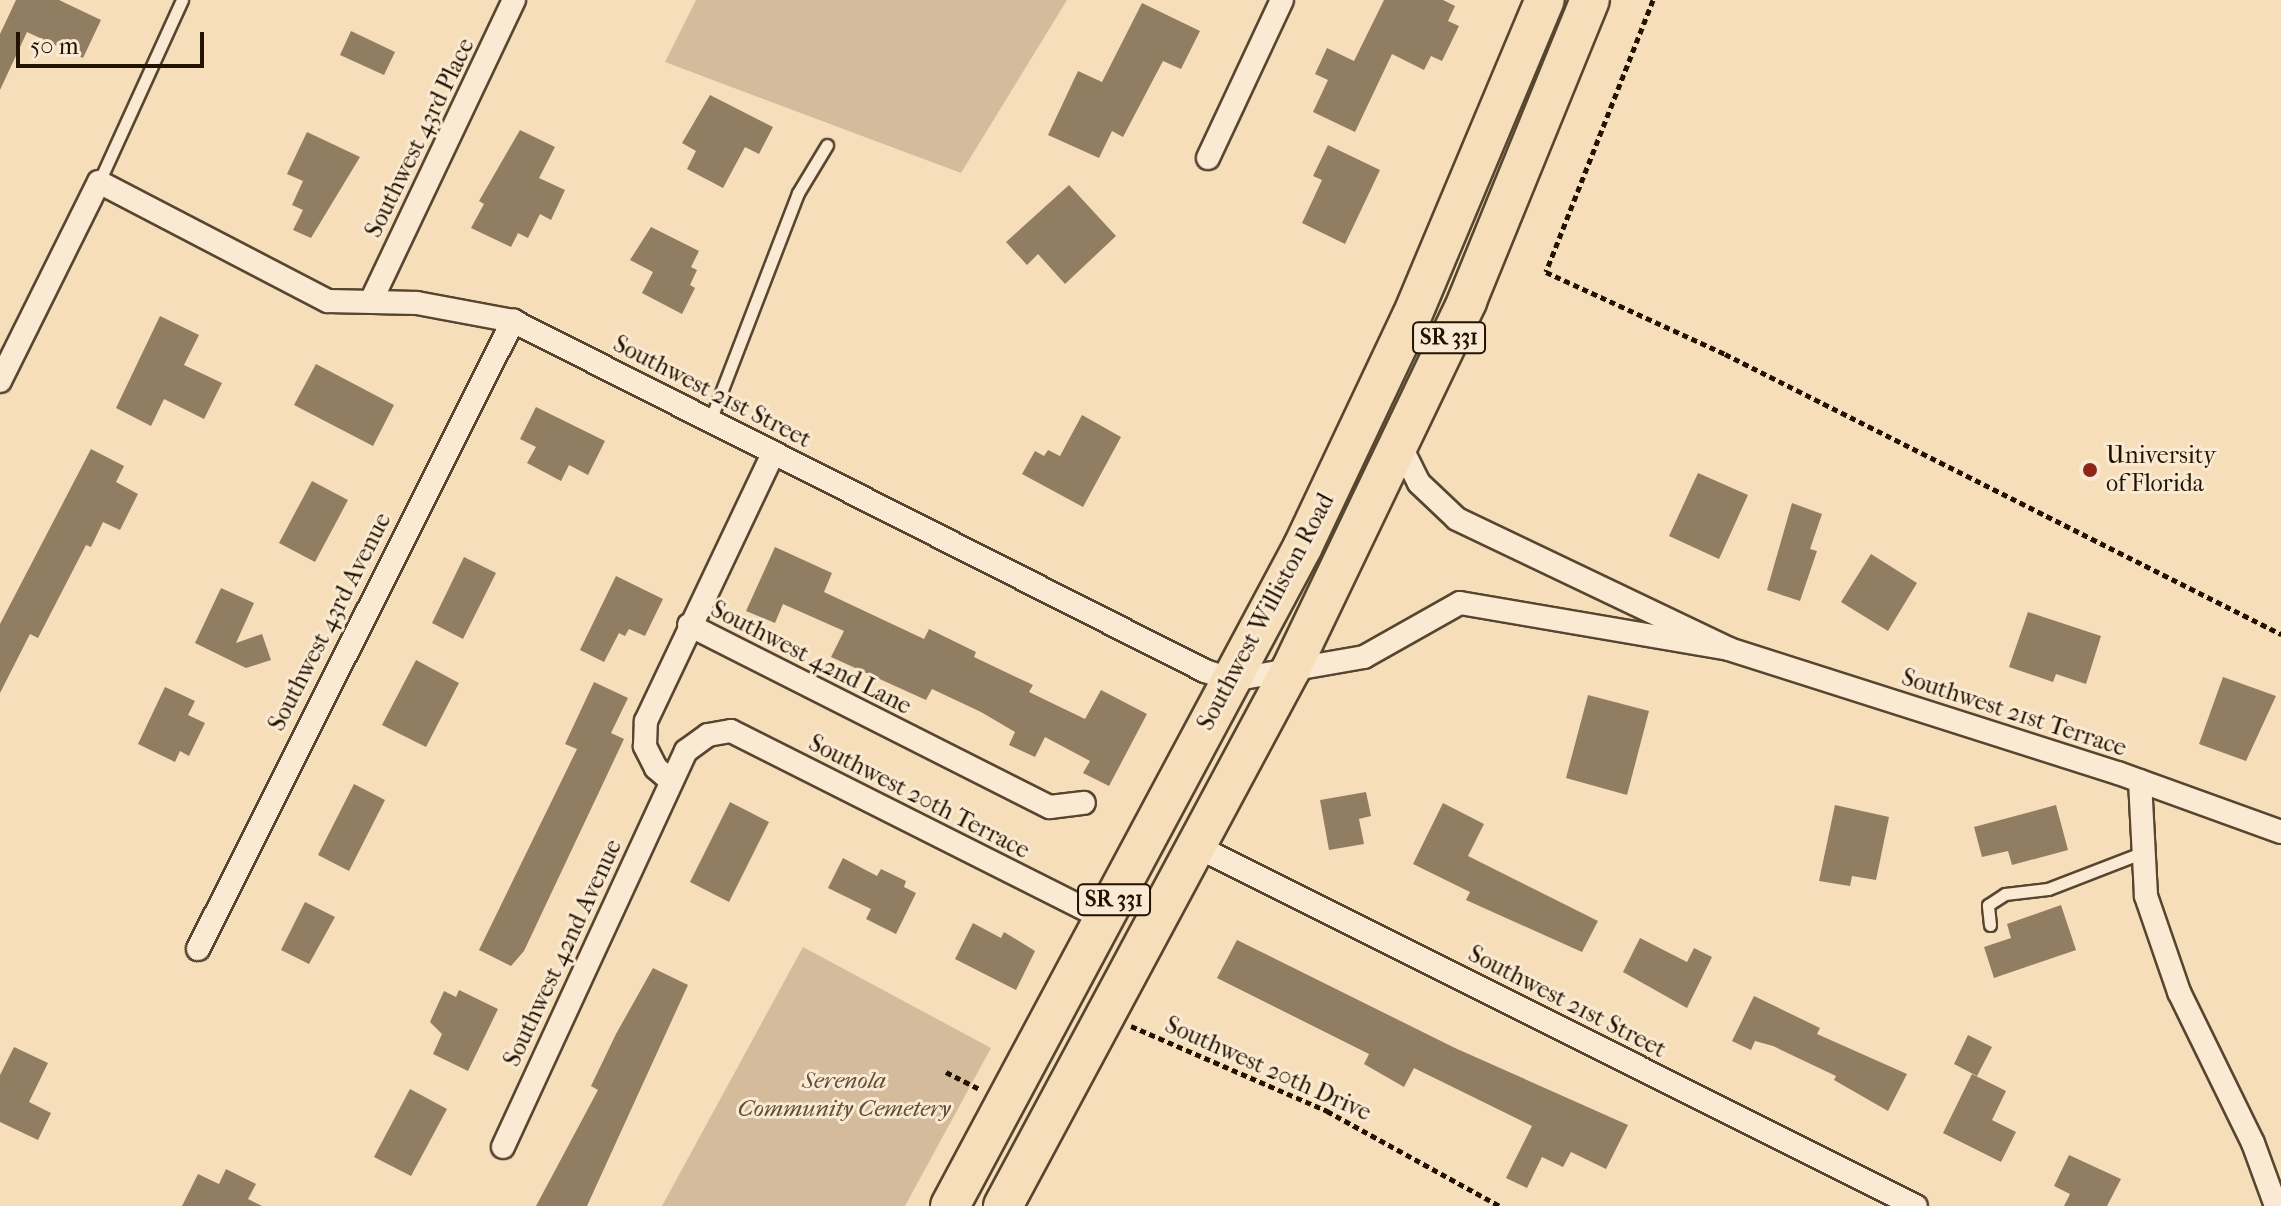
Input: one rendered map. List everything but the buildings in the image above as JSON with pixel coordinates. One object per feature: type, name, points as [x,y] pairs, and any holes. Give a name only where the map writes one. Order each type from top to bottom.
[{"type":"highway","name":"Southwest Williston Road","points":[[950,1206],[1232,680],[1354,443],[1545,0]]},
{"type":"highway","name":"Southwest Williston Road","points":[[1003,1206],[1291,669],[1400,445],[1507,206],[1590,0]]},
{"type":"street","name":"Southwest 43rd Place","points":[[372,299],[514,0]]},
{"type":"street","points":[[1208,158],[1282,0]]},
{"type":"street","name":"Southwest 21st Street","points":[[99,182],[328,301],[372,299],[513,321],[1205,671],[1232,680]]},
{"type":"street","points":[[0,381],[99,182]]},
{"type":"street","name":"Southwest 43rd Avenue","points":[[198,949],[513,321]]},
{"type":"street","name":"Southwest 21st Terrace","points":[[1400,445],[1419,483],[1457,519],[1729,649],[2140,781],[2281,832]]},
{"type":"street","name":"Southwest 42nd Lane","points":[[773,454],[689,625],[1050,807],[1084,803]]},
{"type":"street","name":"Southwest 21st Terrace","points":[[1291,669],[1364,657],[1460,603],[1729,649]]},
{"type":"street","points":[[671,781],[656,768],[645,746],[646,721],[689,625]]},
{"type":"street","points":[[1232,680],[1291,669]]},
{"type":"street","name":"Southwest 20th Terrace","points":[[708,735],[731,731],[1104,919]]},
{"type":"street","name":"Southwest 42nd Avenue","points":[[503,1147],[671,781],[686,751],[708,735]]},
{"type":"street","points":[[2140,781],[2146,896],[2179,992],[2253,1143],[2276,1206]]},
{"type":"street","name":"Southwest 21st Street","points":[[1194,845],[1916,1206]]},
{"type":"lane","points":[[99,182],[182,0]]},
{"type":"lane","points":[[710,421],[798,193],[827,145]]},
{"type":"lane","points":[[1990,925],[1988,905],[2005,894],[2048,889],[2144,852]]},
{"type":"path","points":[[1653,0],[1546,272],[1725,354],[2281,634]]},
{"type":"path","name":"Southwest 20th Drive","points":[[1106,1012],[1327,1111],[1500,1206]]},
{"type":"green space","points":[[696,0],[1067,0],[961,173],[665,62]]},
{"type":"green space","name":"Serenola Community Cemetery","points":[[803,947],[991,1048],[905,1206],[662,1206]]},
{"type":"place","name":"University of Florida","points":[[2090,470]]}]
